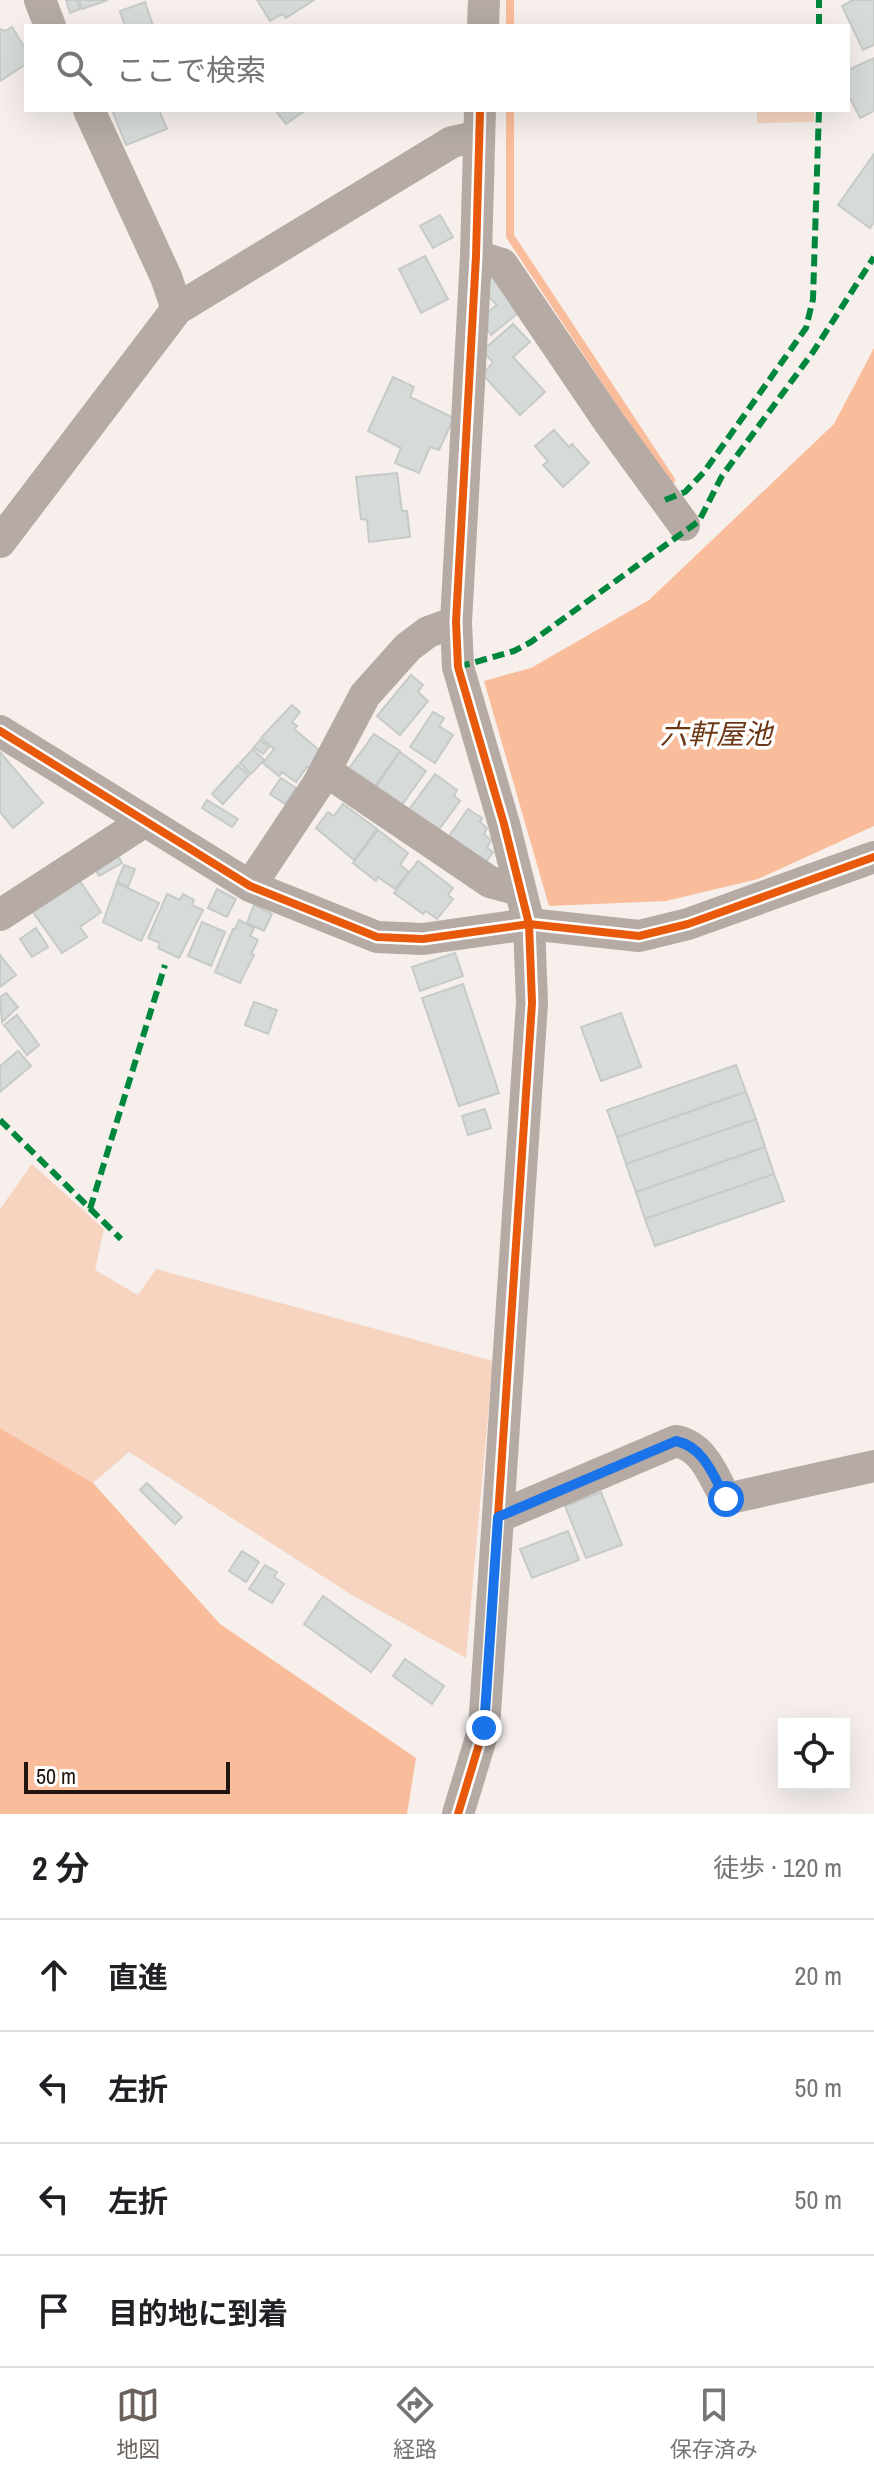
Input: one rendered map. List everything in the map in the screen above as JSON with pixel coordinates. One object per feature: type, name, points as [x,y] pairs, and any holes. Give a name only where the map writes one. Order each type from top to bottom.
[{"type":"street","points":[[40,0],[49,24]]},
{"type":"street","points":[[483,24],[484,0]]},
{"type":"street","points":[[90,112],[166,277],[177,309]]},
{"type":"street","points":[[0,542],[177,309],[480,123]]},
{"type":"street","points":[[458,1814],[484,1728],[531,1031],[529,924],[504,824],[458,667],[456,622],[480,123]]},
{"type":"street","points":[[476,256],[502,264],[609,422],[684,525]]},
{"type":"street","points":[[250,886],[326,771],[365,695],[408,647],[428,632],[456,622]]},
{"type":"street","points":[[0,731],[250,886],[377,937],[423,939],[529,924],[639,936],[688,924],[874,857]]},
{"type":"street","points":[[326,771],[490,882],[520,890]]},
{"type":"street","points":[[0,915],[145,821]]},
{"type":"street","points":[[498,1517],[676,1441],[689,1444],[701,1454],[726,1499],[874,1466]]},
{"type":"shaded area","points":[[757,112],[814,112],[814,122],[757,123]]},
{"type":"shaded area","points":[[32,1164],[104,1229],[95,1270],[138,1295],[156,1269],[493,1361],[466,1658],[352,1595],[129,1452],[93,1483],[0,1428],[0,1209]]},
{"type":"water","name":"六軒屋池","points":[[874,348],[874,826],[758,879],[666,901],[549,906],[484,681],[531,668],[649,600],[834,424]]},
{"type":"water","points":[[0,1428],[93,1483],[220,1624],[416,1758],[407,1814],[0,1814]]},
{"type":"building","points":[[66,0],[77,0],[80,9],[70,13]]},
{"type":"building","points":[[79,0],[108,0],[82,9]]},
{"type":"building","points":[[257,0],[314,0],[286,18],[282,14],[270,21]]},
{"type":"building","points":[[853,0],[874,0],[874,45],[863,50],[842,6]]},
{"type":"building","points":[[145,2],[152,24],[124,24],[120,11]]},
{"type":"building","points":[[12,27],[24,47],[24,65],[0,81],[0,29],[5,31]]},
{"type":"building","points":[[874,58],[874,111],[860,118],[850,98],[850,69]]},
{"type":"building","points":[[113,112],[160,112],[167,129],[126,145]]},
{"type":"building","points":[[277,112],[303,112],[286,124]]},
{"type":"building","points":[[874,154],[874,222],[870,228],[838,205]]},
{"type":"building","points":[[440,215],[453,237],[433,248],[420,226]]},
{"type":"building","points":[[425,256],[448,299],[421,313],[399,269]]},
{"type":"building","points":[[496,274],[524,308],[491,335],[486,328],[486,313],[497,305],[487,295],[487,281]]},
{"type":"building","points":[[513,324],[530,342],[513,357],[545,392],[520,415],[483,375],[493,362],[482,351]]},
{"type":"building","points":[[393,377],[414,387],[410,397],[454,418],[439,450],[430,447],[419,473],[395,463],[401,448],[368,431]]},
{"type":"building","points":[[554,430],[589,463],[563,487],[543,465],[548,461],[535,446]]},
{"type":"building","points":[[397,473],[402,511],[407,511],[410,537],[369,542],[367,520],[361,519],[356,477]]},
{"type":"building","points":[[411,675],[423,685],[418,692],[428,701],[400,735],[377,716]]},
{"type":"building","points":[[292,705],[300,712],[292,722],[297,726],[294,729],[319,750],[310,768],[307,767],[296,782],[282,772],[279,776],[263,763],[274,749],[261,738]]},
{"type":"building","points":[[433,712],[444,718],[439,726],[453,735],[435,763],[410,747]]},
{"type":"building","points":[[374,734],[400,751],[372,790],[347,771]]},
{"type":"building","points":[[260,740],[269,747],[263,754],[254,747]]},
{"type":"building","points":[[253,749],[264,760],[251,774],[240,763]]},
{"type":"building","points":[[0,752],[43,803],[13,828],[0,812]]},
{"type":"building","points":[[400,752],[426,771],[399,809],[373,791]]},
{"type":"building","points":[[238,765],[249,775],[223,804],[212,794]]},
{"type":"building","points":[[435,774],[457,790],[454,796],[460,801],[434,836],[405,815]]},
{"type":"building","points":[[281,778],[296,788],[285,804],[270,794]]},
{"type":"building","points":[[207,800],[238,819],[232,827],[202,808]]},
{"type":"building","points":[[343,804],[377,829],[354,860],[316,828],[328,812],[334,816]]},
{"type":"building","points":[[468,809],[482,818],[480,822],[487,828],[484,834],[491,840],[487,848],[493,852],[483,866],[446,840]]},
{"type":"building","points":[[378,830],[408,853],[400,865],[409,872],[395,889],[378,877],[376,881],[353,863]]},
{"type":"building","points":[[114,849],[122,863],[99,876],[91,861]]},
{"type":"building","points":[[418,861],[453,888],[448,895],[453,899],[437,919],[426,911],[423,914],[394,893]]},
{"type":"building","points":[[124,865],[135,869],[128,887],[117,882]]},
{"type":"building","points":[[73,871],[101,912],[80,927],[87,937],[62,953],[33,912]]},
{"type":"building","points":[[117,883],[159,903],[141,941],[103,922]]},
{"type":"building","points":[[217,889],[236,899],[227,917],[208,908]]},
{"type":"building","points":[[167,894],[180,900],[183,894],[194,900],[192,905],[203,910],[179,958],[158,948],[160,943],[148,938]]},
{"type":"building","points":[[254,905],[272,914],[264,931],[247,923]]},
{"type":"building","points":[[239,920],[254,928],[250,936],[258,940],[240,983],[215,972]]},
{"type":"building","points":[[202,922],[225,932],[211,966],[188,956]]},
{"type":"building","points":[[36,928],[48,947],[32,957],[20,939]]},
{"type":"building","points":[[455,953],[463,976],[420,991],[412,967]]},
{"type":"building","points":[[0,955],[16,975],[0,987]]},
{"type":"building","points":[[463,984],[499,1093],[459,1106],[422,998]]},
{"type":"building","points":[[6,993],[18,1007],[2,1022],[0,997]]},
{"type":"building","points":[[254,1002],[277,1010],[268,1034],[245,1025]]},
{"type":"building","points":[[621,1013],[641,1067],[601,1081],[581,1027]]},
{"type":"building","points":[[17,1015],[39,1045],[27,1055],[4,1025]]},
{"type":"building","points":[[18,1051],[31,1066],[0,1092],[0,1066]]},
{"type":"building","points":[[736,1065],[746,1092],[617,1137],[607,1110]]},
{"type":"building","points":[[746,1092],[756,1119],[626,1164],[617,1137]]},
{"type":"building","points":[[485,1109],[491,1128],[468,1135],[462,1116]]},
{"type":"building","points":[[756,1119],[765,1147],[636,1192],[626,1164]]},
{"type":"building","points":[[765,1147],[774,1174],[645,1219],[636,1192]]},
{"type":"building","points":[[774,1174],[784,1201],[655,1246],[645,1219]]},
{"type":"building","points":[[147,1483],[182,1517],[175,1524],[140,1490]]},
{"type":"building","points":[[601,1492],[622,1545],[586,1558],[565,1506]]},
{"type":"building","points":[[568,1531],[579,1560],[532,1578],[520,1549]]},
{"type":"building","points":[[242,1551],[259,1562],[246,1582],[229,1571]]},
{"type":"building","points":[[265,1565],[277,1572],[274,1577],[284,1584],[272,1603],[249,1589]]},
{"type":"building","points":[[323,1596],[391,1645],[371,1672],[304,1624]]},
{"type":"building","points":[[405,1659],[444,1686],[432,1704],[393,1676]]},
{"type":"waterway","points":[[510,0],[510,24]]},
{"type":"waterway","points":[[510,112],[510,236],[671,480]]},
{"type":"marked path","points":[[819,0],[819,24]]},
{"type":"marked path","points":[[665,500],[685,492],[704,472],[806,328],[813,299],[819,112]]},
{"type":"marked path","points":[[458,667],[514,651],[531,642],[699,521],[722,476],[813,352],[874,257]]},
{"type":"marked path","points":[[90,1209],[165,965]]},
{"type":"marked path","points":[[0,1120],[121,1239]]},
{"type":"cycle path","points":[[458,1814],[484,1728],[532,1003],[529,924],[504,824],[458,667],[456,622],[476,256],[480,112]]},
{"type":"cycle path","points":[[0,731],[250,886],[377,937],[423,939],[529,924],[639,936],[688,924],[874,857]]},
{"type":"route","points":[[484,1728],[498,1517],[676,1441],[689,1444],[701,1454],[726,1499]]}]
